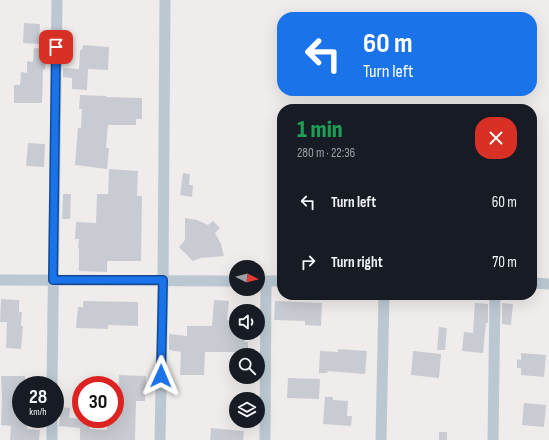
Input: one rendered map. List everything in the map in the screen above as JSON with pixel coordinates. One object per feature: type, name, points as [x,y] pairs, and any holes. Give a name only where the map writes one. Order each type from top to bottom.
[{"type":"street","points":[[52,376],[57,0]]},
{"type":"street","points":[[160,440],[165,0]]},
{"type":"street","points":[[0,280],[229,281]]},
{"type":"street","points":[[265,281],[277,281]]},
{"type":"street","points":[[537,283],[549,284]]},
{"type":"street","points":[[262,296],[266,440]]},
{"type":"street","points":[[381,440],[384,300]]},
{"type":"street","points":[[493,440],[495,300]]},
{"type":"street","points":[[52,428],[52,440]]},
{"type":"building","points":[[24,23],[40,24],[39,44],[23,43]]},
{"type":"building","points":[[83,45],[109,47],[108,70],[88,69],[87,90],[72,89],[72,78],[63,77],[63,68],[79,69],[80,50],[82,50]]},
{"type":"building","points":[[34,48],[46,49],[45,70],[43,69],[42,103],[14,103],[14,85],[20,85],[21,72],[27,73],[27,61],[33,62]]},
{"type":"building","points":[[80,95],[142,98],[142,119],[136,119],[136,125],[108,125],[106,148],[109,148],[107,169],[75,165],[78,128],[81,128],[82,109],[79,109]]},
{"type":"building","points":[[28,143],[45,144],[44,167],[26,166]]},
{"type":"building","points":[[109,169],[138,171],[137,196],[142,196],[141,261],[107,261],[107,272],[79,271],[79,239],[75,239],[76,222],[96,223],[97,194],[108,194]]},
{"type":"building","points":[[183,173],[190,174],[189,185],[193,185],[192,197],[180,195]]},
{"type":"building","points":[[63,194],[71,194],[70,219],[62,219]]},
{"type":"building","points":[[185,218],[197,220],[208,225],[213,221],[220,228],[215,233],[221,244],[224,256],[201,258],[193,261],[179,247],[185,240]]},
{"type":"building","points":[[1,299],[19,300],[19,312],[22,312],[21,326],[23,326],[21,349],[6,348],[7,322],[0,322]]},
{"type":"building","points":[[214,300],[229,301],[227,320],[229,320],[229,340],[245,340],[245,342],[248,342],[248,348],[229,348],[229,352],[205,352],[204,375],[180,375],[181,352],[169,350],[169,334],[187,336],[187,326],[212,326]]},
{"type":"building","points":[[83,301],[138,302],[138,326],[108,325],[108,329],[76,328],[78,307],[83,307]]},
{"type":"building","points":[[275,301],[322,303],[321,326],[305,325],[305,321],[274,320]]},
{"type":"building","points":[[475,303],[488,304],[488,323],[486,323],[483,353],[462,351],[464,332],[473,333]]},
{"type":"building","points":[[502,303],[513,304],[511,325],[502,324]]},
{"type":"building","points":[[439,327],[447,328],[445,350],[437,350]]},
{"type":"building","points":[[338,349],[367,351],[365,374],[328,371],[327,373],[319,373],[320,351],[338,352]]},
{"type":"building","points":[[413,351],[441,354],[439,378],[411,375]]},
{"type":"building","points":[[521,353],[546,355],[544,377],[521,375],[521,368],[517,368],[517,359],[521,360]]},
{"type":"building","points":[[119,375],[146,376],[145,401],[136,401],[135,440],[80,440],[80,428],[107,430],[107,428],[124,428],[124,376]]},
{"type":"building","points":[[1,376],[12,376],[12,428],[40,430],[39,440],[10,440],[11,426],[1,425]]},
{"type":"building","points":[[288,378],[320,379],[319,399],[287,398]]},
{"type":"building","points":[[325,397],[333,397],[333,400],[348,401],[347,416],[352,416],[351,426],[323,424]]},
{"type":"building","points":[[524,403],[546,405],[544,427],[522,425]]},
{"type":"building","points":[[64,407],[70,408],[69,418],[72,418],[72,427],[64,426]]},
{"type":"building","points":[[211,428],[244,431],[243,440],[210,440]]},
{"type":"building","points":[[439,432],[447,432],[447,440],[439,440]]},
{"type":"route","points":[[56,47],[53,280],[163,280],[161,376]]}]
